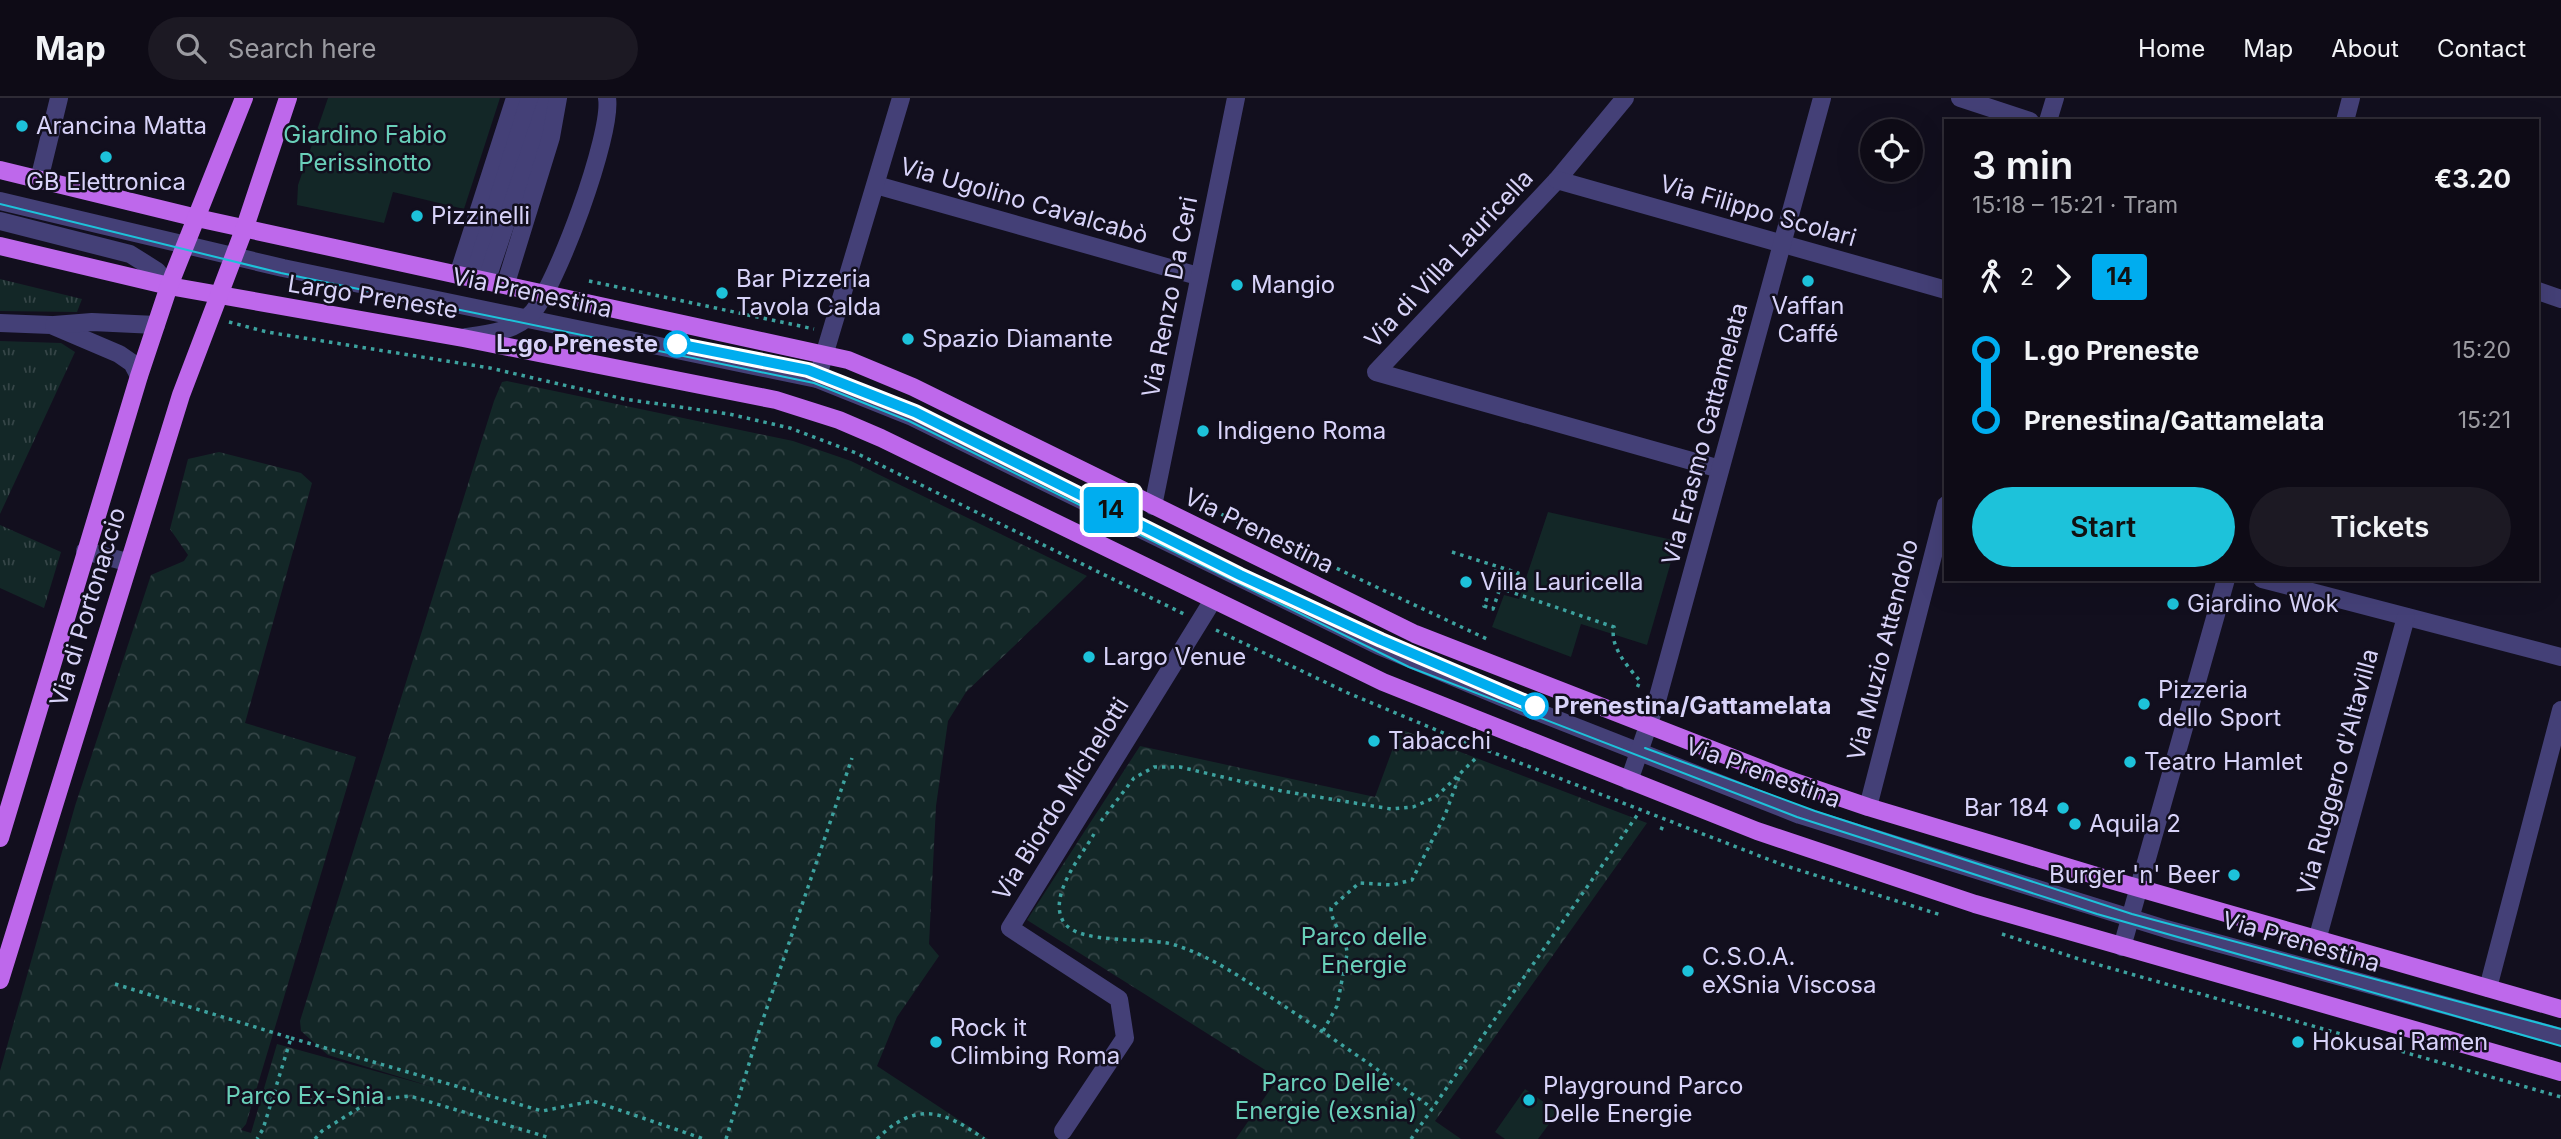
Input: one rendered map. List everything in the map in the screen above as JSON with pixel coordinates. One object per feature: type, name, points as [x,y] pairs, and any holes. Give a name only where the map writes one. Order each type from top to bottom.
[{"type":"main road","points":[[186,244],[244,98]]},
{"type":"main road","points":[[234,254],[288,98]]},
{"type":"main road","points":[[0,170],[197,218]]},
{"type":"main road","name":"Largo Preneste","points":[[197,218],[826,352]]},
{"type":"main road","name":"Via di Portonaccio","points":[[0,838],[139,376],[186,244]]},
{"type":"main road","points":[[0,246],[218,296]]},
{"type":"main road","name":"Via di Portonaccio","points":[[0,980],[127,562],[181,395],[234,254]]},
{"type":"main road","name":"Largo Preneste","points":[[218,296],[463,338]]},
{"type":"main road","points":[[463,338],[776,400],[818,412],[892,443],[1404,692],[1629,781],[1852,865],[2122,947],[2561,1072]]},
{"type":"main road","name":"Via Prenestina","points":[[826,352],[902,382],[1415,634],[1649,726],[1868,807],[2561,1009]]},
{"type":"street","points":[[39,180],[59,98]]},
{"type":"street","name":"Largo Preneste","points":[[473,276],[516,98]]},
{"type":"street","name":"Largo Preneste","points":[[473,276],[530,98]]},
{"type":"street","name":"Largo Preneste","points":[[473,276],[548,98]]},
{"type":"street","points":[[506,283],[551,137],[558,98]]},
{"type":"street","points":[[528,317],[560,263],[589,180],[606,117],[607,98]]},
{"type":"street","points":[[817,379],[901,98]]},
{"type":"street","name":"Via Renzo Da Ceri","points":[[1153,506],[1236,98]]},
{"type":"street","name":"Via di Villa Lauricella","points":[[1625,98],[1558,180],[1376,372],[1720,469]]},
{"type":"street","name":"Via Erasmo Gattamelata","points":[[1629,781],[1649,726],[1822,98]]},
{"type":"street","points":[[1961,98],[2024,119]]},
{"type":"street","points":[[2049,119],[2054,98]]},
{"type":"street","points":[[2346,119],[2351,98]]},
{"type":"street","name":"Via Filippo Scolari","points":[[1558,180],[1944,289]]},
{"type":"street","name":"Via Ugolino Cavalcabò","points":[[876,185],[1198,276]]},
{"type":"street","name":"Via Prenestina","points":[[0,201],[134,235],[817,379],[890,407],[1379,646],[1800,815],[2130,919],[2561,1037]]},
{"type":"street","points":[[0,221],[130,254],[156,271],[169,286]]},
{"type":"street","points":[[2539,291],[2561,299]]},
{"type":"street","name":"Largo Preneste","points":[[463,338],[501,331],[528,317]]},
{"type":"street","points":[[0,323],[156,325]]},
{"type":"street","points":[[51,325],[119,354],[132,363],[139,376]]},
{"type":"street","name":"Via Muzio Attendolo","points":[[1868,807],[1944,513]]},
{"type":"street","points":[[85,551],[127,562]]},
{"type":"street","points":[[2122,947],[2225,581]]},
{"type":"street","points":[[2270,581],[2561,657]]},
{"type":"street","name":"Via Biordo Michelotti","points":[[1063,1131],[1125,1038],[1119,999],[1010,928],[1213,600]]},
{"type":"street","name":"Via Ruggero d'Altavilla","points":[[2317,940],[2406,617]]},
{"type":"street","points":[[2488,988],[2561,710]]},
{"type":"path","points":[[578,279],[802,327]]},
{"type":"path","points":[[241,325],[267,332]]},
{"type":"path","points":[[1198,503],[1490,640]]},
{"type":"path","points":[[1452,552],[1518,573],[1511,592]]},
{"type":"path","points":[[1487,598],[1484,606],[1493,609],[1505,574],[1495,571],[1492,581]]},
{"type":"path","points":[[1500,588],[1615,627],[1612,634],[1624,663],[1640,681],[1637,688]]},
{"type":"path","points":[[726,1139],[759,1031],[852,758]]},
{"type":"path","points":[[1432,1108],[1324,1031],[1217,962],[1175,944],[1076,932],[1068,928],[1061,916],[1064,886],[1098,825],[1128,783],[1154,767],[1180,767],[1282,791],[1391,809],[1413,807],[1429,801],[1475,759]]},
{"type":"path","points":[[1324,1031],[1337,1006],[1347,954],[1347,945],[1331,915],[1331,908],[1359,883],[1392,885],[1412,880],[1445,815],[1461,773]]},
{"type":"path","points":[[1411,1139],[1637,814]]},
{"type":"path","points":[[1661,830],[1663,825]]},
{"type":"path","points":[[115,984],[542,1111],[593,1101],[704,1139]]},
{"type":"path","points":[[263,1139],[291,1038]]},
{"type":"path","points":[[315,1139],[321,1131],[372,1100],[410,1096],[547,1137]]},
{"type":"path","points":[[877,1139],[890,1127],[913,1115],[932,1112],[963,1124],[984,1139]]},
{"type":"path","points":[[257,1139],[264,1129]]},
{"type":"green space","name":"Giardino Fabio Perissinotto","points":[[328,98],[500,98],[464,209],[393,192],[384,223],[297,205],[298,185]]},
{"type":"green space","points":[[0,279],[82,299],[77,312],[0,311]]},
{"type":"green space","points":[[0,341],[61,343],[75,352],[0,514]]},
{"type":"green space","name":"Parco Ex-Snia","points":[[502,382],[793,441],[851,461],[1087,576],[966,692],[948,721],[936,806],[929,944],[939,956],[897,1017],[877,1066],[988,1139],[0,1139],[0,1071],[75,806],[151,575],[184,561],[188,555],[170,529],[188,459],[219,452],[301,473],[312,483],[245,723],[356,757],[246,1124],[241,1130],[251,1133],[277,1044],[433,1087],[328,1055],[301,1031],[300,1021],[494,401]]},
{"type":"green space","points":[[1548,512],[1677,541],[1647,645],[1581,624],[1571,657],[1492,627],[1504,595],[1519,599]]},
{"type":"green space","points":[[0,525],[61,552],[44,608],[0,588]]},
{"type":"green space","name":"Parco delle Energie","points":[[1400,729],[1647,823],[1435,1121],[1461,1139],[1236,1139],[1278,1078],[1027,920],[1140,746],[1375,797]]},
{"type":"green space","points":[[1525,1089],[1558,1112],[1538,1139],[1505,1139],[1495,1132]]},
{"type":"tram line","points":[[0,204],[281,273],[814,383],[909,421],[1409,667],[1797,817],[2097,914],[2561,1046]]},
{"type":"tram line","name":"14","points":[[677,344],[808,370],[861,389],[915,412],[1240,575],[1381,640],[1535,706]]},
{"type":"tram line","points":[[782,365],[861,389],[1024,466]]},
{"type":"tram line","points":[[1271,589],[1521,700]]},
{"type":"tram line","points":[[1645,748],[1815,811],[2132,914],[2561,1029]]},
{"type":"place","name":"Arancina Matta","points":[[22,126]]},
{"type":"place","name":"GB Elettronica","points":[[106,157]]},
{"type":"place","name":"Pizzinelli","points":[[417,216]]},
{"type":"place","name":"Vaffan Caffé","points":[[1808,281]]},
{"type":"place","name":"Mangio","points":[[1237,285]]},
{"type":"place","name":"Bar Pizzeria Tavola Calda","points":[[722,293]]},
{"type":"place","name":"Spazio Diamante","points":[[908,339]]},
{"type":"place","name":"L.go Preneste","points":[[677,344]]},
{"type":"place","name":"Indigeno Roma","points":[[1203,431]]},
{"type":"place","name":"Villa Lauricella","points":[[1466,582]]},
{"type":"place","name":"Giardino Wok","points":[[2173,604]]},
{"type":"place","name":"Largo Venue","points":[[1089,657]]},
{"type":"place","name":"Pizzeria dello Sport","points":[[2144,704]]},
{"type":"place","name":"Prenestina/Gattamelata","points":[[1535,706]]},
{"type":"place","name":"Tabacchi","points":[[1374,741]]},
{"type":"place","name":"Teatro Hamlet","points":[[2130,762]]},
{"type":"place","name":"Bar 184","points":[[2063,808]]},
{"type":"place","name":"Aquila 2","points":[[2075,824]]},
{"type":"place","name":"Burger 'n' Beer","points":[[2234,875]]},
{"type":"place","name":"C.S.O.A. eXSnia Viscosa","points":[[1688,971]]},
{"type":"place","name":"Rock it Climbing Roma","points":[[936,1042]]},
{"type":"place","name":"Hokusai Ramen","points":[[2298,1042]]},
{"type":"place","name":"Playground Parco Delle Energie","points":[[1529,1100]]},
{"type":"park label","name":"Parco Delle Energie (exsnia)","points":[[1326,1097]]}]
